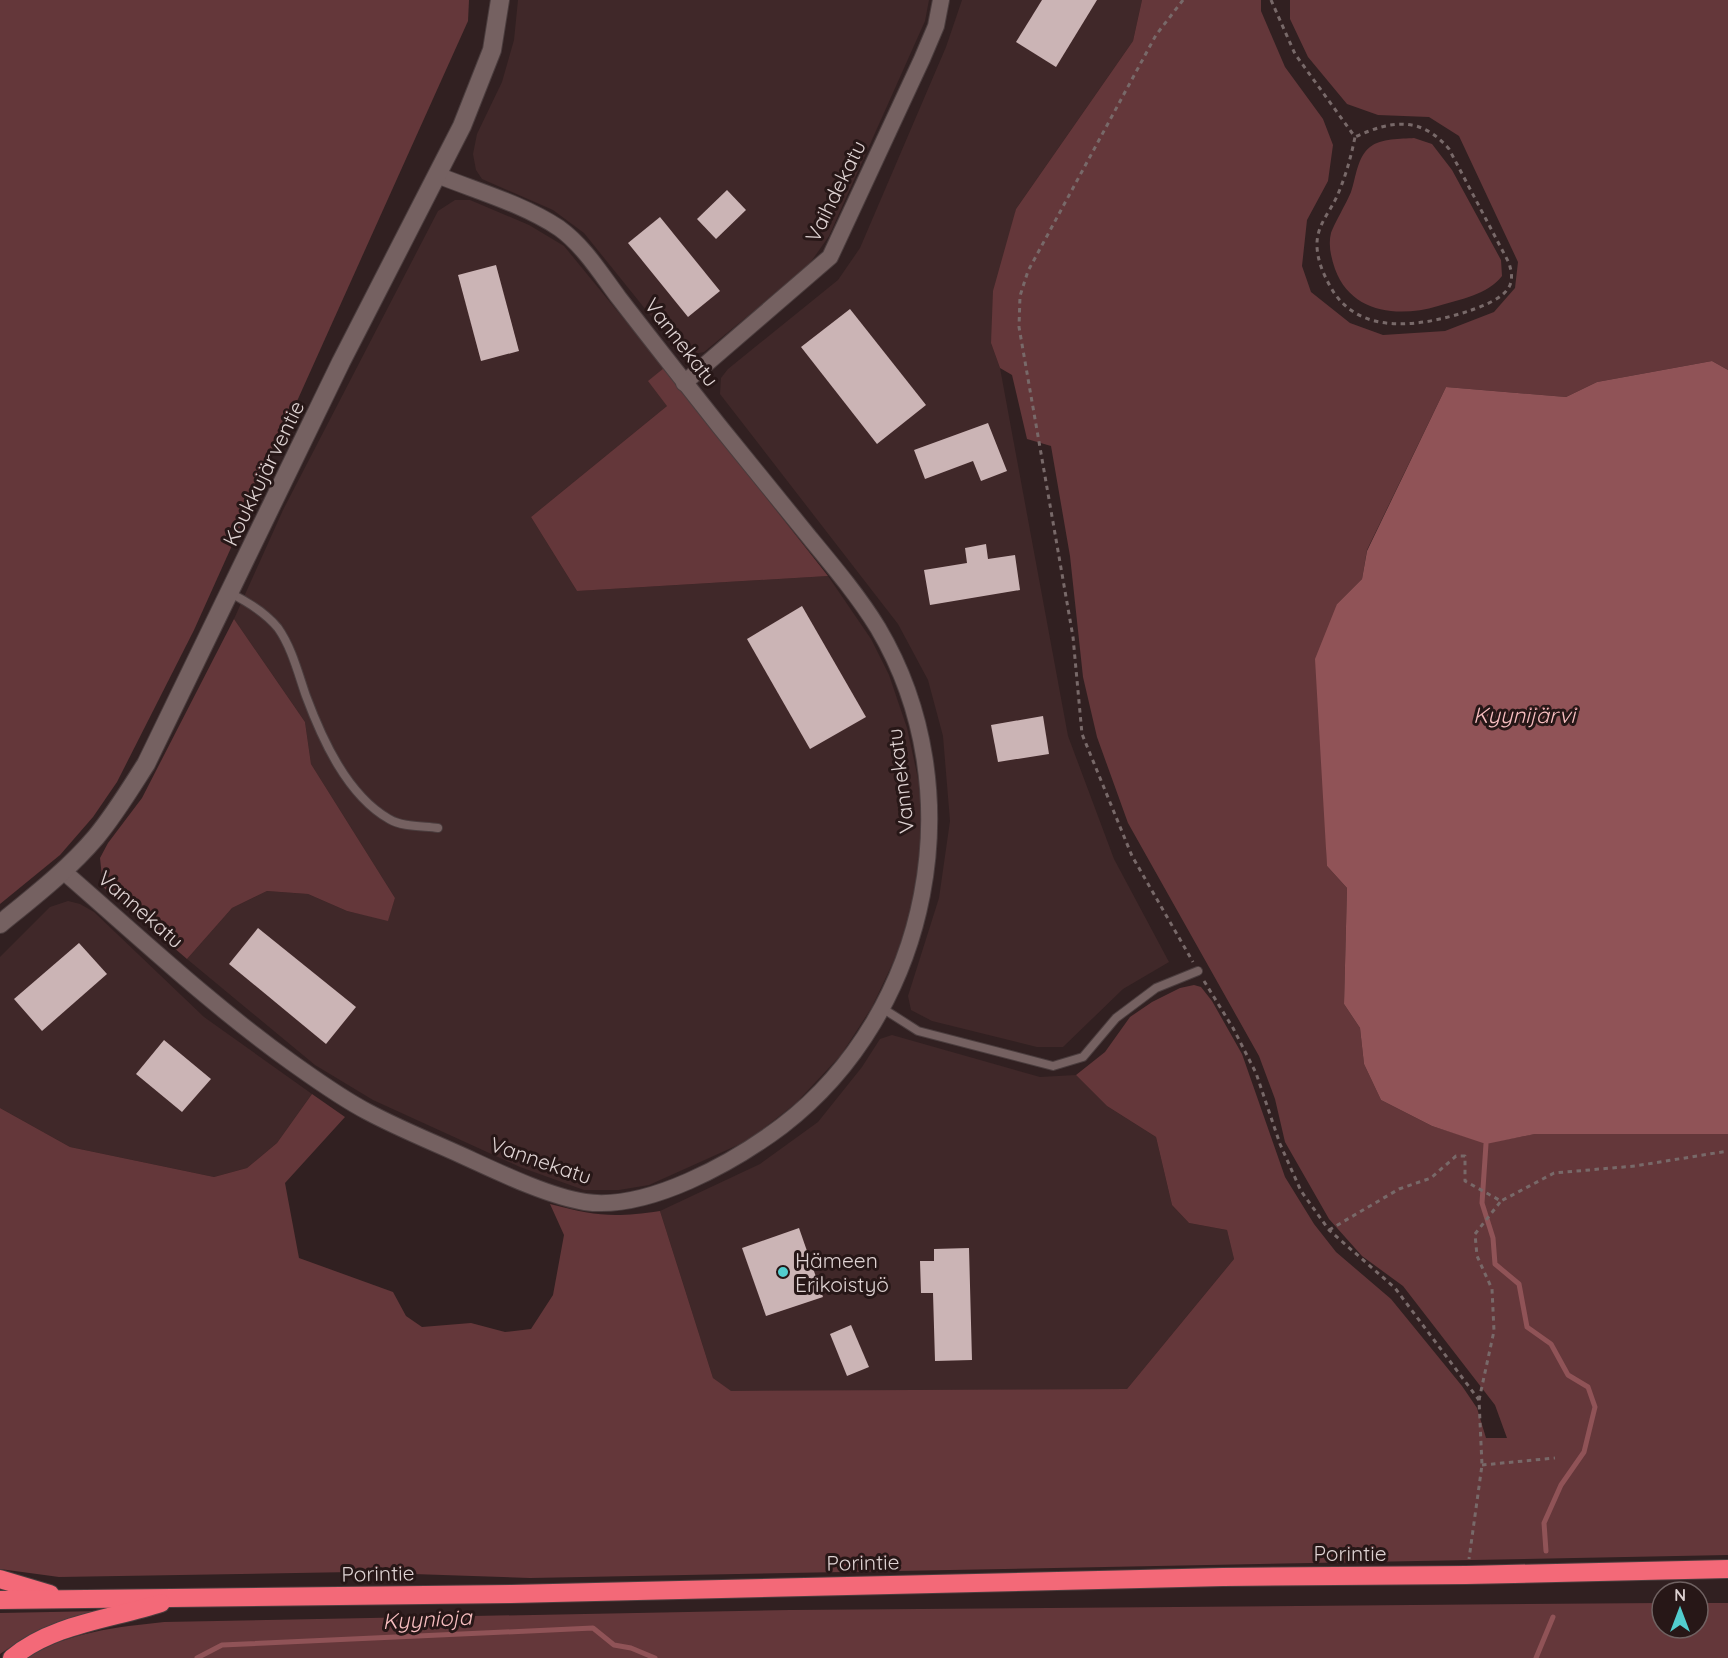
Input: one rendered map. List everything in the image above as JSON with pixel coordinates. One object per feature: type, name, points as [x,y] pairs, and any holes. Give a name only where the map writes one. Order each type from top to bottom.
[{"type":"highway","name":"Porintie","points":[[0,1600],[511,1594],[1223,1576],[1466,1575],[1728,1569]]},
{"type":"highway","points":[[0,1579],[69,1599]]},
{"type":"highway","points":[[12,1658],[26,1646],[47,1636],[180,1597]]},
{"type":"street","name":"Koukkujärventie","points":[[0,924],[63,871],[95,838],[119,807],[146,764],[341,362],[437,175],[481,81],[492,50],[500,0]]},
{"type":"street","name":"Vaihdekatu","points":[[684,383],[830,257],[922,59],[936,26],[941,0]]},
{"type":"street","name":"Vannekatu","points":[[63,871],[247,1030],[365,1111],[514,1179],[585,1202],[622,1202],[662,1191],[704,1173],[755,1146],[806,1108],[845,1066],[882,1008],[907,956],[924,899],[930,832],[921,741],[908,692],[878,629],[835,569],[684,383],[574,240],[537,216],[437,175]]},
{"type":"lane","points":[[230,593],[256,607],[278,628],[292,655],[316,724],[343,771],[369,805],[391,820],[438,828]]},
{"type":"lane","points":[[882,1008],[918,1031],[1053,1066],[1083,1057],[1116,1018],[1155,988],[1198,971]]},
{"type":"path","points":[[1183,0],[1156,35],[1028,271],[1020,296],[1019,327],[1073,637],[1082,734],[1132,856],[1233,1028],[1256,1073],[1280,1144],[1301,1191],[1329,1230],[1395,1288],[1479,1400]]},
{"type":"path","points":[[1271,0],[1295,54],[1355,137],[1348,171],[1337,197],[1320,223],[1317,246],[1320,268],[1340,300],[1353,313],[1379,322],[1400,325],[1436,322],[1480,307],[1504,294],[1512,275],[1509,263],[1449,149],[1436,135],[1422,127],[1400,124],[1374,128],[1355,137]]},
{"type":"path","points":[[1466,1575],[1482,1465],[1479,1400],[1494,1331],[1492,1289],[1477,1256],[1475,1234],[1501,1201],[1554,1173],[1635,1166],[1728,1151]]},
{"type":"path","points":[[1329,1230],[1399,1189],[1431,1178],[1456,1156],[1465,1156],[1465,1182],[1501,1201]]},
{"type":"path","points":[[1482,1465],[1555,1458]]},
{"type":"shaded area","points":[[0,0],[469,0],[468,21],[194,630],[117,782],[93,817],[60,855],[0,904]]},
{"type":"shaded area","points":[[518,0],[929,0],[925,21],[829,236],[808,266],[704,352],[694,354],[675,346],[584,233],[553,210],[482,179],[476,170],[473,154],[477,134],[502,82],[514,40]]},
{"type":"shaded area","points":[[962,0],[1142,0],[1133,41],[1016,209],[991,343],[1000,368],[1068,736],[1114,859],[1169,962],[1123,989],[1063,1047],[1037,1047],[932,1021],[911,1010],[908,996],[939,898],[950,821],[943,736],[928,680],[898,624],[720,394],[721,378],[728,369],[838,280],[860,248],[946,47]]},
{"type":"shaded area","points":[[1142,0],[1261,0],[1261,11],[1285,67],[1323,119],[1333,145],[1328,181],[1307,220],[1302,266],[1311,292],[1350,323],[1383,335],[1445,331],[1494,312],[1515,288],[1518,262],[1459,136],[1429,117],[1378,115],[1347,104],[1308,57],[1290,19],[1290,0],[1728,0],[1728,370],[1712,361],[1597,382],[1566,397],[1446,387],[1367,550],[1362,579],[1337,604],[1325,798],[1327,866],[1347,888],[1344,1004],[1360,1028],[1364,1064],[1381,1100],[1432,1126],[1486,1143],[1535,1134],[1728,1134],[1728,1555],[530,1578],[353,1572],[59,1577],[0,1569],[0,1108],[70,1147],[214,1177],[247,1168],[277,1143],[312,1094],[345,1117],[285,1183],[299,1258],[393,1292],[406,1316],[422,1327],[471,1323],[505,1332],[531,1329],[553,1295],[564,1235],[550,1204],[604,1215],[660,1211],[713,1378],[731,1391],[1127,1389],[1234,1259],[1227,1230],[1189,1223],[1172,1205],[1156,1137],[1107,1106],[1076,1075],[1105,1052],[1130,1017],[1152,1002],[1180,988],[1194,985],[1201,987],[1212,1001],[1242,1054],[1285,1177],[1314,1224],[1336,1252],[1391,1299],[1462,1386],[1477,1408],[1486,1438],[1507,1438],[1495,1405],[1403,1286],[1362,1256],[1329,1219],[1285,1142],[1275,1099],[1259,1056],[1128,823],[1097,737],[1083,677],[1070,556],[1051,446],[1027,439],[1012,375],[1000,368],[991,343],[993,291],[1016,209],[1133,41]]},
{"type":"shaded area","points":[[1414,138],[1432,144],[1452,170],[1501,260],[1502,276],[1489,288],[1464,298],[1423,310],[1392,311],[1364,303],[1342,284],[1332,260],[1330,238],[1351,192],[1362,156],[1366,151],[1380,142]]},
{"type":"shaded area","points":[[455,200],[470,200],[529,225],[564,246],[664,368],[667,406],[531,517],[577,591],[828,576],[871,639],[889,675],[907,728],[919,783],[923,833],[914,900],[897,954],[872,1007],[841,1055],[796,1103],[749,1140],[649,1185],[619,1190],[584,1190],[520,1167],[373,1100],[315,1065],[187,959],[232,908],[267,891],[308,894],[347,911],[388,920],[395,898],[311,764],[305,722],[234,619],[283,510],[438,211]]},
{"type":"shaded area","points":[[664,368],[828,576],[577,591],[531,517],[667,406],[648,381]]},
{"type":"shaded area","points":[[234,619],[305,722],[311,764],[395,898],[388,921],[347,911],[308,894],[267,891],[232,908],[187,959],[103,887],[100,858],[108,843],[142,798]]},
{"type":"shaded area","points":[[68,901],[80,904],[94,912],[204,1017],[312,1094],[277,1143],[247,1168],[214,1177],[70,1147],[0,1108],[0,957],[50,907]]},
{"type":"shaded area","points":[[892,1035],[1040,1077],[1076,1075],[1107,1106],[1156,1137],[1172,1205],[1189,1223],[1227,1230],[1234,1259],[1127,1389],[731,1392],[713,1378],[660,1211],[760,1164],[818,1122],[862,1067],[880,1039]]},
{"type":"shaded area","points":[[1650,1603],[1650,1640],[1710,1640],[1710,1603],[1728,1603],[1728,1658],[27,1658],[59,1642],[93,1632],[164,1622],[790,1610]]},
{"type":"shaded area","points":[[102,1611],[49,1627],[0,1654],[0,1613]]},
{"type":"water","name":"Kyynijärvi","points":[[1712,361],[1728,370],[1728,1134],[1535,1134],[1486,1144],[1432,1126],[1381,1100],[1364,1064],[1360,1028],[1344,1004],[1347,888],[1327,866],[1315,659],[1337,604],[1362,579],[1367,551],[1446,387],[1566,397],[1597,382]]},
{"type":"building","points":[[1042,0],[1097,0],[1056,67],[1016,42]]},
{"type":"building","points":[[727,190],[746,210],[716,239],[697,219]]},
{"type":"building","points":[[660,217],[720,291],[688,317],[628,243]]},
{"type":"building","points":[[496,265],[519,351],[481,361],[458,275]]},
{"type":"building","points":[[850,309],[926,405],[877,444],[801,347]]},
{"type":"building","points":[[988,423],[1007,471],[981,481],[973,461],[925,479],[914,450]]},
{"type":"building","points":[[986,544],[988,559],[1015,555],[1020,590],[930,605],[924,570],[967,563],[965,548]]},
{"type":"building","points":[[802,606],[866,717],[810,749],[747,639]]},
{"type":"building","points":[[1043,716],[1049,754],[998,762],[991,725]]},
{"type":"building","points":[[258,928],[356,1007],[326,1044],[229,964]]},
{"type":"building","points":[[79,943],[107,974],[42,1031],[14,999]]},
{"type":"building","points":[[164,1040],[211,1079],[182,1112],[136,1074]]},
{"type":"building","name":"Hämeen Erikoistyö","points":[[799,1228],[823,1297],[766,1316],[742,1248]]},
{"type":"building","points":[[969,1248],[972,1360],[935,1361],[933,1293],[921,1293],[920,1261],[934,1261],[934,1249]]},
{"type":"building","points":[[851,1325],[869,1367],[847,1376],[830,1334]]},
{"type":"waterway","name":"Kyynioja","points":[[1486,1144],[1482,1203],[1493,1238],[1495,1264],[1519,1284],[1527,1327],[1551,1344],[1568,1375],[1588,1387],[1595,1407],[1584,1452],[1561,1485],[1544,1523],[1546,1551]]},
{"type":"waterway","name":"Kyynioja","points":[[1536,1658],[1553,1617]]},
{"type":"waterway","name":"Kyynioja","points":[[197,1658],[222,1645],[593,1628],[614,1645],[631,1648],[655,1658]]},
{"type":"place","name":"Hämeen Erikoistyö","points":[[783,1272]]}]
